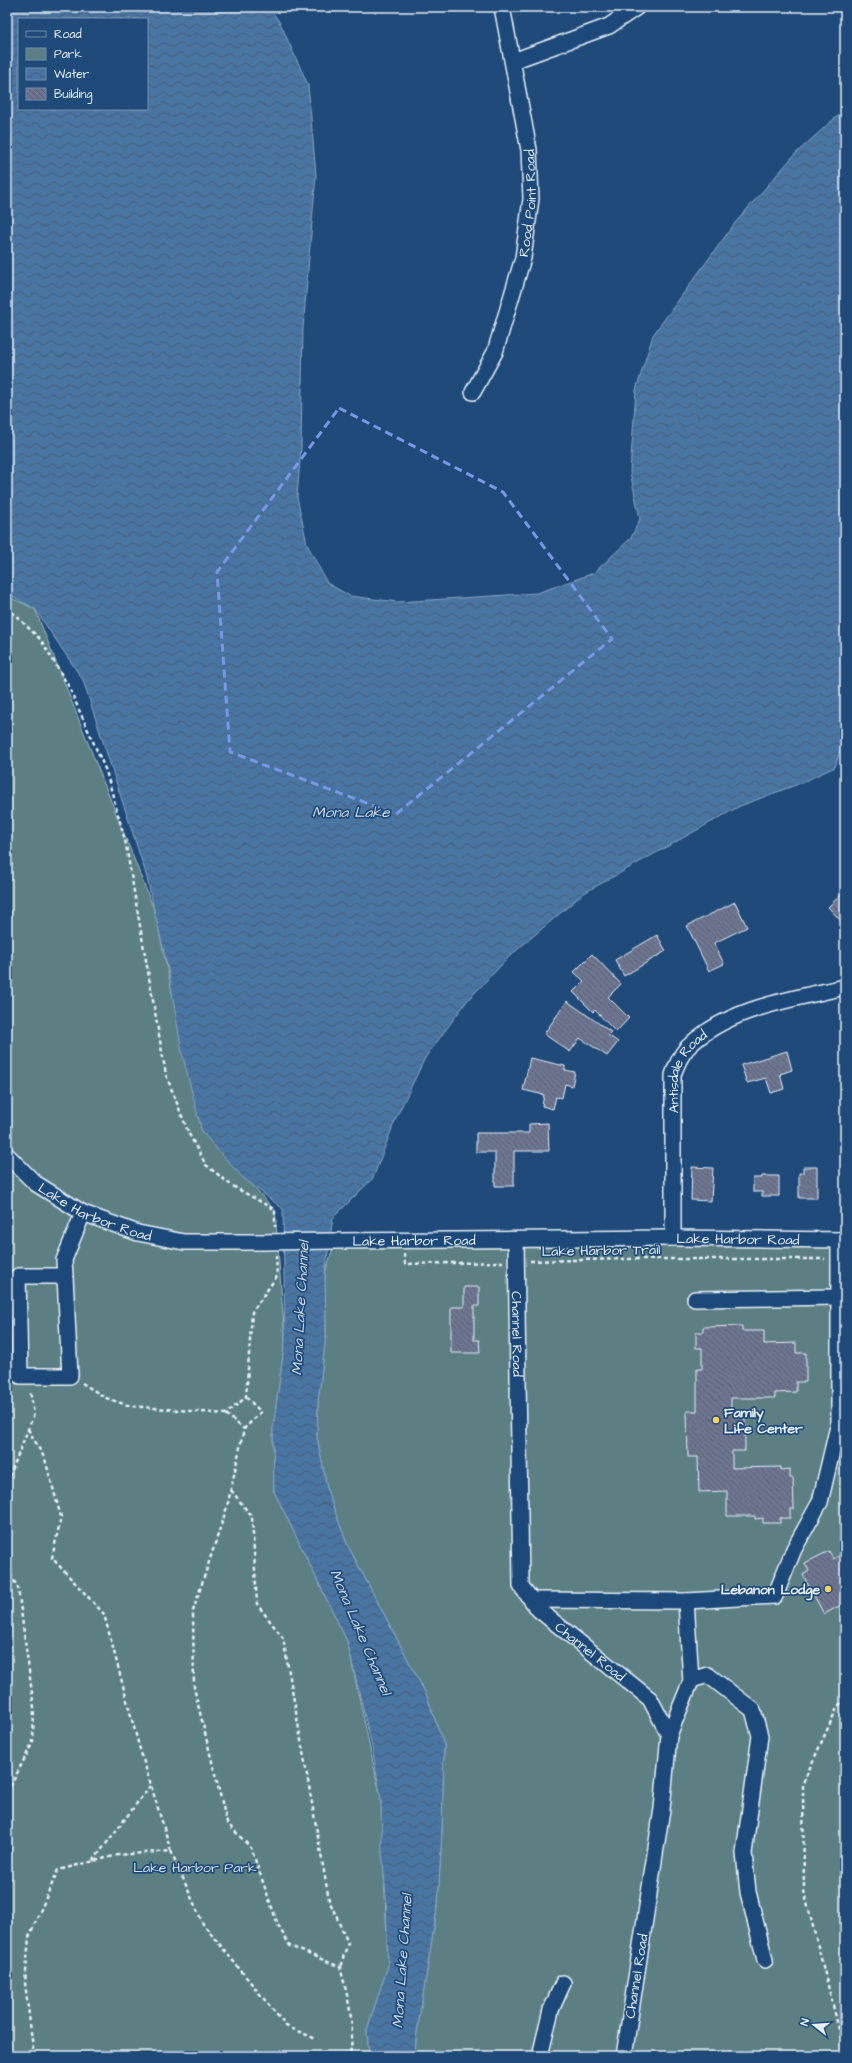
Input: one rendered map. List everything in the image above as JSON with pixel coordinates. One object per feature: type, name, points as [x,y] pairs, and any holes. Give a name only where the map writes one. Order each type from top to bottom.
[{"type":"street","name":"Rood Point Road","points":[[472,392],[497,345],[524,258],[532,199],[529,150],[502,7]]},
{"type":"street","points":[[513,61],[609,26],[637,7]]},
{"type":"street","name":"Antisdale Road","points":[[673,1238],[673,1075],[678,1062],[687,1049],[712,1029],[759,1007],[845,986]]},
{"type":"street","name":"Lake Harbor Road","points":[[7,1155],[35,1183],[83,1213],[138,1233],[184,1242],[673,1238],[842,1240]]},
{"type":"street","points":[[65,1276],[18,1276],[20,1376],[70,1376],[65,1276],[64,1260],[83,1213]]},
{"type":"street","name":"Channel Road","points":[[516,1240],[522,1586],[539,1610],[650,1700],[669,1735],[662,1809],[624,2056]]},
{"type":"street","points":[[532,1600],[686,1601],[775,1596],[794,1549],[820,1502],[839,1422],[841,1331],[838,1297],[838,1260],[842,1240]]},
{"type":"street","points":[[696,1299],[838,1297]]},
{"type":"street","points":[[669,1735],[691,1680],[686,1601]]},
{"type":"street","points":[[691,1680],[708,1675],[753,1710],[760,1736],[744,1853],[748,1892],[765,1960]]},
{"type":"street","points":[[540,2056],[551,2010],[563,1983]]},
{"type":"path","points":[[7,607],[41,640],[69,687],[106,771],[125,840],[166,1075],[189,1134],[206,1165],[231,1185],[275,1210],[275,1232]]},
{"type":"path","name":"Lake Harbor Trail","points":[[403,1240],[405,1264],[625,1259],[838,1260]]},
{"type":"path","points":[[226,1414],[246,1397],[252,1312],[277,1276],[276,1254]]},
{"type":"path","points":[[7,1483],[34,1414],[28,1376]]},
{"type":"path","points":[[70,1376],[106,1398],[130,1406],[226,1414],[244,1429]]},
{"type":"path","points":[[246,1397],[261,1412],[244,1429],[227,1507],[193,1611],[194,1688],[227,1823],[251,1848],[278,1925],[290,1946],[340,1967]]},
{"type":"path","points":[[28,1428],[44,1459],[60,1517],[52,1558],[104,1614],[151,1785],[171,1851],[203,1924],[286,2026],[316,2039]]},
{"type":"path","points":[[231,1490],[252,1517],[257,1604],[283,1638],[329,1900],[348,1943],[340,1967],[350,2002],[352,2048],[350,2056]]},
{"type":"path","points":[[7,1568],[18,1588],[34,1708],[33,1742],[7,1793]]},
{"type":"path","points":[[845,1697],[837,1708],[803,1783],[804,1891],[845,2053]]},
{"type":"path","points":[[93,1861],[151,1785]]},
{"type":"path","points":[[34,2056],[25,1983],[29,1937],[58,1870],[118,1855],[171,1851]]},
{"type":"highlighted area","points":[[339,408],[503,492],[612,639],[396,814],[230,752],[217,572]]},
{"type":"green space","name":"Lake Harbor Park","points":[[7,596],[35,609],[155,912],[202,1132],[275,1210],[285,1340],[273,1429],[274,1491],[347,1641],[381,1799],[388,1966],[367,2030],[369,2056],[7,2056]]},
{"type":"green space","points":[[845,1240],[845,2056],[415,2056],[416,2038],[438,1902],[442,1830],[444,1745],[426,1694],[347,1544],[328,1493],[317,1437],[318,1401],[326,1336],[325,1273],[335,1241]]},
{"type":"water","name":"Mona Lake","points":[[7,7],[269,7],[280,23],[308,85],[316,175],[303,328],[301,448],[297,497],[307,544],[327,583],[350,596],[398,602],[537,593],[594,573],[631,538],[640,519],[630,472],[636,390],[653,335],[735,223],[795,154],[835,118],[845,112],[845,735],[835,767],[801,783],[740,806],[584,893],[511,955],[467,1001],[425,1058],[396,1118],[373,1178],[333,1218],[325,1273],[326,1336],[318,1401],[317,1437],[328,1493],[347,1544],[426,1694],[444,1745],[442,1830],[438,1902],[416,2038],[415,2056],[369,2056],[367,2030],[388,1966],[381,1799],[372,1747],[347,1641],[274,1491],[273,1429],[285,1340],[283,1209],[242,1177],[202,1132],[182,1053],[169,974],[146,874],[83,680],[35,609],[7,593]]},
{"type":"building","points":[[845,891],[845,925],[828,907]]},
{"type":"building","points":[[735,902],[747,927],[714,943],[724,964],[709,971],[687,926]]},
{"type":"building","points":[[657,935],[666,951],[624,976],[615,960]]},
{"type":"building","points":[[592,954],[621,984],[608,997],[629,1018],[616,1032],[595,1010],[593,1012],[573,992],[584,981],[574,972]]},
{"type":"building","points":[[567,1001],[611,1032],[608,1035],[618,1042],[607,1056],[580,1038],[570,1052],[544,1034]]},
{"type":"building","points":[[787,1051],[792,1070],[780,1074],[784,1089],[771,1093],[766,1078],[747,1083],[741,1065]]},
{"type":"building","points":[[530,1058],[565,1066],[565,1070],[575,1072],[572,1086],[565,1084],[562,1098],[556,1097],[553,1109],[542,1106],[544,1095],[523,1090]]},
{"type":"building","points":[[548,1123],[549,1151],[514,1151],[514,1186],[495,1186],[495,1152],[476,1152],[476,1133],[529,1133],[529,1124]]},
{"type":"building","points":[[692,1167],[713,1168],[711,1201],[691,1200]]},
{"type":"building","points":[[803,1167],[817,1167],[817,1198],[799,1198],[799,1173],[803,1173]]},
{"type":"building","points":[[762,1176],[779,1176],[779,1196],[762,1196],[762,1192],[753,1192],[753,1178],[762,1178]]},
{"type":"building","points":[[464,1287],[479,1287],[479,1306],[474,1306],[474,1340],[479,1340],[480,1353],[451,1353],[451,1307],[464,1307]]},
{"type":"building","name":"Family Life Center","points":[[742,1326],[742,1331],[764,1331],[764,1344],[796,1343],[796,1353],[806,1353],[806,1382],[796,1382],[796,1392],[775,1393],[775,1398],[731,1398],[731,1414],[745,1414],[745,1426],[749,1427],[750,1433],[745,1436],[745,1451],[732,1451],[732,1468],[781,1467],[781,1470],[790,1469],[790,1478],[793,1478],[794,1509],[790,1509],[790,1518],[780,1518],[780,1523],[763,1523],[763,1518],[755,1519],[755,1516],[727,1516],[727,1491],[699,1492],[698,1457],[688,1457],[687,1411],[697,1411],[697,1369],[702,1369],[702,1348],[696,1348],[696,1332],[703,1332],[703,1327]]},
{"type":"building","name":"Lebanon Lodge","points":[[829,1551],[833,1559],[845,1553],[845,1603],[824,1614],[803,1575],[809,1571],[805,1563]]},
{"type":"place","name":"Family Life Center","points":[[716,1420]]},
{"type":"place","name":"Lebanon Lodge","points":[[828,1589]]},
{"type":"water label","name":"Mona Lake Channel","points":[[300,1308]]},
{"type":"water label","name":"Mona Lake Channel","points":[[361,1632]]},
{"type":"water label","name":"Mona Lake Channel","points":[[402,1961]]}]
